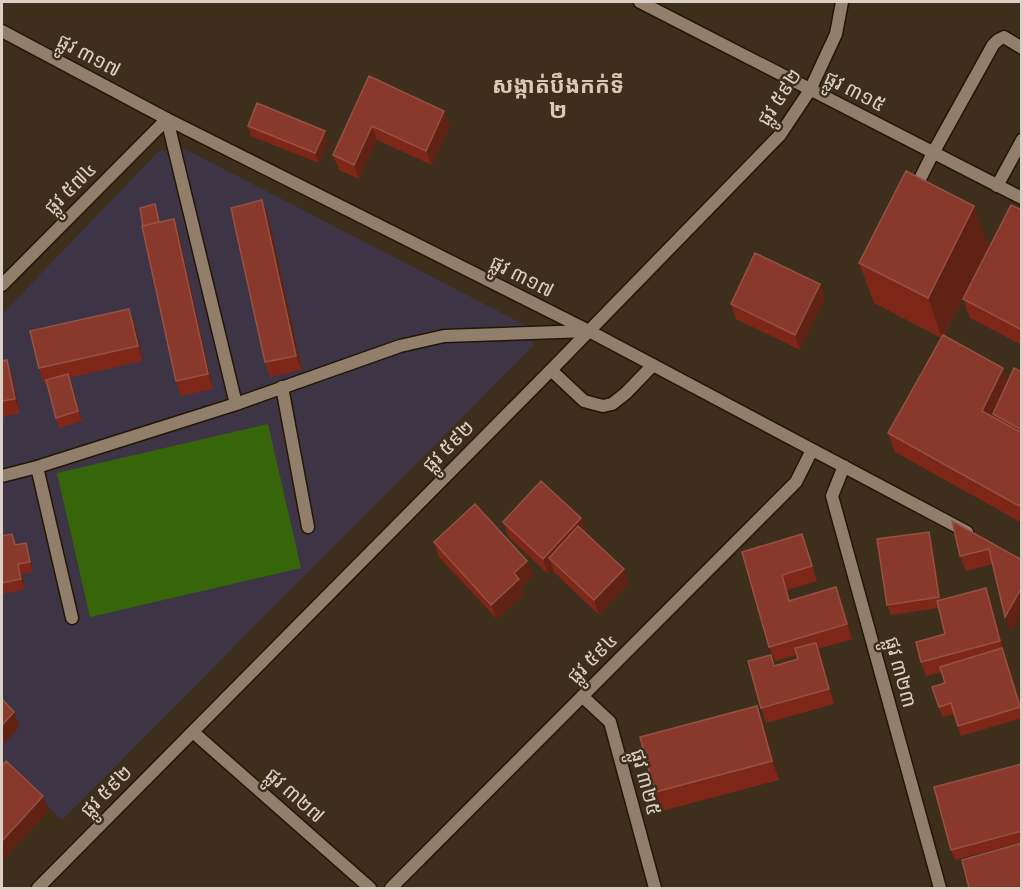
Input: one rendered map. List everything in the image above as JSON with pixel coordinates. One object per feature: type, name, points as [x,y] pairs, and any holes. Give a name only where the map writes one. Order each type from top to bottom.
[{"type":"street","name":"ផ្លូវ ៣១៥","points":[[640,2],[1022,198]]},
{"type":"street","name":"ផ្លូវ ៥៩២","points":[[38,888],[551,370],[780,135],[810,90],[836,34],[842,2]]},
{"type":"street","name":"ផ្លូវ ៣១៧","points":[[2,31],[167,119],[589,331],[980,538]]},
{"type":"street","points":[[909,203],[933,153],[993,45],[1004,37],[1022,48]]},
{"type":"street","name":"ផ្លូវ ៥៧៤","points":[[2,285],[167,119]]},
{"type":"street","points":[[167,119],[236,404]]},
{"type":"street","points":[[997,186],[1022,140]]},
{"type":"street","points":[[2,477],[236,404],[400,346],[444,336],[589,331]]},
{"type":"street","points":[[551,370],[584,401],[603,406],[612,404],[627,393],[653,365]]},
{"type":"street","points":[[282,387],[308,526]]},
{"type":"street","name":"ផ្លូវ ៥៩៤","points":[[391,888],[796,482],[812,450]]},
{"type":"street","name":"ផ្លូវ ៣២៣","points":[[844,466],[832,496],[940,888]]},
{"type":"street","points":[[37,467],[72,618]]},
{"type":"street","name":"ផ្លូវ ៣២៥","points":[[582,696],[610,722],[655,888]]},
{"type":"street","name":"ផ្លូវ ៣២៧","points":[[193,732],[370,888]]},
{"type":"shaded area","points":[[181,147],[529,327],[533,346],[62,820],[2,761],[2,314],[159,151]]},
{"type":"green space","points":[[268,424],[301,568],[90,617],[57,473]]},
{"type":"building","points":[[369,76],[444,111],[426,151],[372,126],[354,165],[333,155]]},
{"type":"building","points":[[257,103],[325,131],[315,153],[248,126]]},
{"type":"building","points":[[906,171],[974,206],[928,298],[859,263]]},
{"type":"building","points":[[262,200],[296,356],[265,362],[231,208]]},
{"type":"building","points":[[155,204],[159,222],[143,226],[140,208]]},
{"type":"building","points":[[1011,205],[1022,210],[1022,330],[963,299]]},
{"type":"building","points":[[174,219],[208,374],[176,381],[142,226]]},
{"type":"building","points":[[755,253],[820,284],[795,335],[731,304]]},
{"type":"building","points":[[129,309],[138,346],[39,368],[30,331]]},
{"type":"building","points":[[943,335],[1003,368],[982,411],[1022,433],[1022,501],[1019,506],[888,433]]},
{"type":"building","points":[[7,360],[15,399],[2,401],[2,361]]},
{"type":"building","points":[[1014,368],[1022,372],[1022,430],[993,414]]},
{"type":"building","points":[[68,374],[78,411],[56,418],[46,380]]},
{"type":"building","points":[[541,481],[581,518],[543,559],[503,522]]},
{"type":"building","points":[[475,504],[527,561],[514,573],[519,579],[491,605],[434,542]]},
{"type":"building","points":[[952,521],[1022,560],[1022,587],[1005,617],[989,549],[960,556]]},
{"type":"building","points":[[578,526],[624,569],[594,600],[549,558]]},
{"type":"building","points":[[929,532],[939,597],[887,605],[877,539]]},
{"type":"building","points":[[12,534],[15,545],[26,543],[30,562],[18,564],[21,579],[2,583],[2,536]]},
{"type":"building","points":[[802,534],[812,566],[782,575],[789,601],[836,587],[847,624],[769,647],[742,552]]},
{"type":"building","points":[[986,588],[1000,641],[921,662],[916,642],[945,634],[937,601]]},
{"type":"building","points":[[816,643],[829,689],[761,708],[748,661],[771,655],[774,666],[798,659],[795,648]]},
{"type":"building","points":[[1002,648],[1020,707],[958,726],[951,703],[939,707],[932,687],[945,683],[940,667]]},
{"type":"building","points":[[2,699],[14,712],[2,725]]},
{"type":"building","points":[[757,706],[772,761],[655,792],[640,737]]},
{"type":"building","points":[[6,761],[43,796],[2,841],[2,766]]},
{"type":"building","points":[[1022,764],[1022,831],[951,850],[934,787]]},
{"type":"building","points":[[1022,843],[1022,888],[969,888],[962,860]]},
{"type":"district","name":"សង្កាត់បឹងកក់ទី ២","points":[[558,98]]}]
